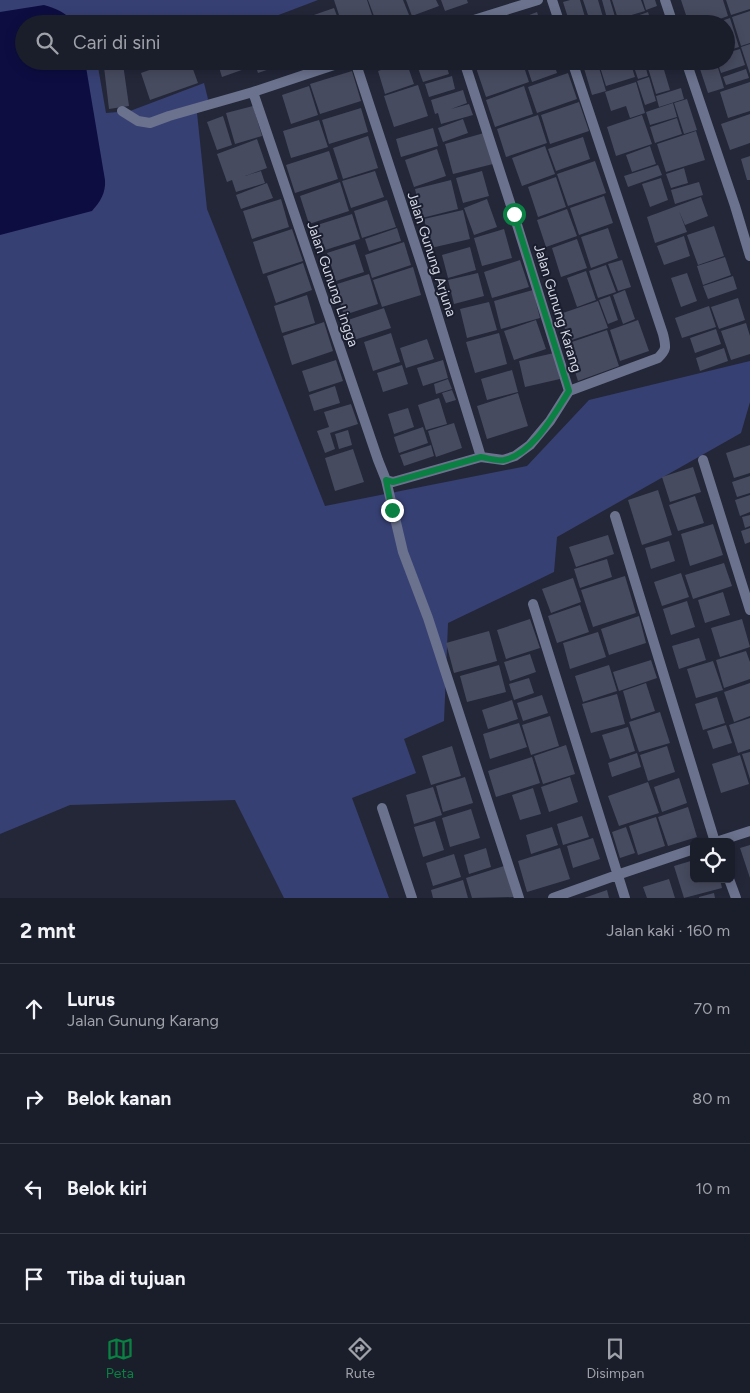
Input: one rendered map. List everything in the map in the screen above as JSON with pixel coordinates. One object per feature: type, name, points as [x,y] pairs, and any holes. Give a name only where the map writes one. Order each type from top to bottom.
[{"type":"street","points":[[490,15],[538,0]]},
{"type":"street","points":[[552,0],[557,15]]},
{"type":"street","points":[[665,0],[670,15]]},
{"type":"street","points":[[122,111],[138,121],[150,123],[319,70]]},
{"type":"street","name":"Jalan Gunung Arjuna","points":[[358,70],[425,275],[481,457]]},
{"type":"street","name":"Jalan Gunung Karang","points":[[467,70],[569,391]]},
{"type":"street","points":[[388,481],[481,457],[503,460],[515,456],[530,444],[550,421],[569,391],[658,358],[664,351],[666,345],[663,334],[575,70]]},
{"type":"street","points":[[689,70],[750,256]]},
{"type":"street","name":"Jalan Gunung Lingga","points":[[253,92],[388,481],[403,552],[428,618],[519,898]]},
{"type":"street","points":[[703,460],[750,610]]},
{"type":"street","points":[[615,516],[714,838]]},
{"type":"street","points":[[534,604],[625,898]]},
{"type":"street","points":[[382,808],[412,898]]},
{"type":"street","points":[[728,838],[750,831]]},
{"type":"street","points":[[553,898],[617,874],[690,850]]},
{"type":"street","points":[[730,883],[736,898]]},
{"type":"shaded area","points":[[0,0],[318,0],[279,15],[15,15],[15,70],[99,70],[106,113],[130,111],[204,83],[208,99],[197,113],[207,209],[325,506],[527,466],[589,400],[750,361],[750,402],[741,433],[557,537],[554,572],[448,623],[444,721],[404,739],[416,773],[352,798],[389,898],[284,898],[235,800],[70,805],[0,834]]},
{"type":"shaded area","points":[[44,5],[57,9],[66,15],[15,15],[15,70],[87,70],[105,189],[100,201],[92,211],[0,235],[0,12]]},
{"type":"building","points":[[334,0],[367,0],[372,15],[339,15]]},
{"type":"building","points":[[368,0],[403,0],[409,15],[374,15]]},
{"type":"building","points":[[406,0],[436,0],[439,6],[415,15],[412,15]]},
{"type":"building","points":[[441,0],[467,0],[468,3],[445,11]]},
{"type":"building","points":[[580,0],[584,15],[567,15],[563,2]]},
{"type":"building","points":[[583,0],[598,0],[602,15],[588,15]]},
{"type":"building","points":[[602,0],[610,0],[614,15],[606,15]]},
{"type":"building","points":[[612,0],[641,0],[645,11],[632,15],[617,15]]},
{"type":"building","points":[[643,0],[655,0],[657,6],[646,10]]},
{"type":"building","points":[[681,0],[723,0],[728,15],[686,15]]},
{"type":"building","points":[[726,0],[750,0],[750,9],[731,15]]},
{"type":"building","points":[[334,8],[337,15],[314,15]]},
{"type":"building","points":[[750,11],[750,43],[741,46],[735,27],[735,16]]},
{"type":"building","points":[[735,34],[739,47],[735,48]]},
{"type":"building","points":[[750,44],[750,74],[741,47]]},
{"type":"building","points":[[740,49],[745,65],[735,68],[735,50]]},
{"type":"building","points":[[746,69],[749,78],[726,85],[723,77]]},
{"type":"building","points":[[104,70],[124,70],[129,106],[109,109]]},
{"type":"building","points":[[149,70],[193,70],[198,83],[150,100],[141,73]]},
{"type":"building","points":[[220,70],[242,70],[222,77]]},
{"type":"building","points":[[409,70],[414,84],[385,94],[378,71]]},
{"type":"building","points":[[419,70],[448,70],[449,74],[423,82]]},
{"type":"building","points":[[477,70],[525,70],[529,82],[486,97]]},
{"type":"building","points":[[528,70],[556,70],[557,73],[532,82]]},
{"type":"building","points":[[584,70],[600,70],[606,91],[592,95]]},
{"type":"building","points":[[601,70],[633,70],[635,77],[606,86]]},
{"type":"building","points":[[635,70],[646,70],[648,76],[638,79]]},
{"type":"building","points":[[649,70],[664,70],[670,90],[656,94]]},
{"type":"building","points":[[700,70],[719,70],[724,88],[708,93]]},
{"type":"building","points":[[352,71],[361,101],[320,114],[310,84]]},
{"type":"building","points":[[568,73],[577,99],[537,113],[528,87]]},
{"type":"building","points":[[452,76],[455,89],[429,97],[425,84]]},
{"type":"building","points":[[649,77],[656,101],[645,105],[637,81]]},
{"type":"building","points":[[636,82],[645,113],[630,118],[626,106],[611,111],[605,92]]},
{"type":"building","points":[[750,82],[750,111],[728,118],[720,92]]},
{"type":"building","points":[[418,85],[428,116],[394,127],[384,96]]},
{"type":"building","points":[[309,86],[318,115],[291,124],[282,95]]},
{"type":"building","points":[[524,86],[533,114],[495,127],[486,100]]},
{"type":"building","points":[[681,88],[684,99],[659,107],[656,96]]},
{"type":"building","points":[[463,90],[467,103],[451,109],[469,104],[473,115],[441,124],[438,113],[435,114],[431,100]]},
{"type":"building","points":[[687,99],[697,130],[684,134],[674,103]]},
{"type":"building","points":[[579,102],[589,131],[550,144],[541,115]]},
{"type":"building","points":[[673,103],[677,117],[650,125],[646,112]]},
{"type":"building","points":[[253,106],[262,136],[235,144],[226,113]]},
{"type":"building","points":[[361,108],[368,132],[329,144],[322,120]]},
{"type":"building","points":[[750,114],[750,143],[730,150],[721,124]]},
{"type":"building","points":[[538,115],[547,143],[506,157],[497,129]]},
{"type":"building","points":[[642,115],[652,144],[616,156],[607,127]]},
{"type":"building","points":[[223,116],[232,145],[217,150],[207,122]]},
{"type":"building","points":[[677,118],[682,134],[655,143],[650,127]]},
{"type":"building","points":[[463,119],[468,133],[443,142],[438,128]]},
{"type":"building","points":[[319,120],[328,147],[291,158],[283,131]]},
{"type":"building","points":[[433,128],[438,146],[401,157],[396,139]]},
{"type":"building","points":[[696,131],[705,160],[666,172],[657,144]]},
{"type":"building","points":[[484,133],[493,164],[453,174],[445,144]]},
{"type":"building","points":[[368,136],[378,168],[343,179],[333,148]]},
{"type":"building","points":[[583,137],[590,159],[556,171],[548,149]]},
{"type":"building","points":[[257,139],[267,168],[245,176],[261,171],[265,183],[236,192],[232,180],[227,182],[217,154]]},
{"type":"building","points":[[545,146],[555,174],[522,186],[512,158]]},
{"type":"building","points":[[650,146],[656,164],[632,172],[626,155]]},
{"type":"building","points":[[437,149],[446,176],[414,187],[405,160]]},
{"type":"building","points":[[329,151],[338,179],[295,193],[286,165]]},
{"type":"building","points":[[750,156],[750,180],[747,180],[741,159]]},
{"type":"building","points":[[595,161],[606,193],[568,206],[557,174]]},
{"type":"building","points":[[658,165],[662,175],[628,187],[624,176]]},
{"type":"building","points":[[684,168],[688,183],[671,188],[666,174]]},
{"type":"building","points":[[375,171],[384,197],[351,208],[342,181]]},
{"type":"building","points":[[482,171],[489,196],[463,203],[456,178]]},
{"type":"building","points":[[556,177],[566,207],[538,217],[528,187]]},
{"type":"building","points":[[661,178],[668,200],[650,207],[642,184]]},
{"type":"building","points":[[451,180],[458,209],[422,218],[415,189]]},
{"type":"building","points":[[340,182],[349,211],[309,224],[300,196]]},
{"type":"building","points":[[699,182],[703,195],[675,204],[671,190]]},
{"type":"building","points":[[267,183],[273,198],[241,209],[236,195]]},
{"type":"building","points":[[604,196],[613,223],[579,235],[570,208]]},
{"type":"building","points":[[701,197],[708,216],[685,225],[679,211],[687,232],[655,243],[647,217]]},
{"type":"building","points":[[281,199],[289,227],[252,239],[243,211]]},
{"type":"building","points":[[487,199],[497,227],[474,235],[464,208]]},
{"type":"building","points":[[387,200],[396,227],[362,238],[354,211]]},
{"type":"building","points":[[567,209],[577,236],[546,247],[537,220]]},
{"type":"building","points":[[463,210],[470,239],[431,248],[424,219]]},
{"type":"building","points":[[352,214],[360,239],[322,251],[314,226]]},
{"type":"building","points":[[714,226],[724,256],[698,265],[687,235]]},
{"type":"building","points":[[397,228],[401,241],[369,251],[365,239]]},
{"type":"building","points":[[608,228],[618,258],[591,268],[581,237]]},
{"type":"building","points":[[292,229],[303,261],[263,274],[253,242]]},
{"type":"building","points":[[504,229],[512,258],[482,266],[474,238]]},
{"type":"building","points":[[684,236],[690,256],[664,265],[657,246]]},
{"type":"building","points":[[577,239],[587,268],[561,277],[552,248]]},
{"type":"building","points":[[404,242],[411,265],[372,278],[365,255]]},
{"type":"building","points":[[355,244],[364,272],[336,281],[327,253]]},
{"type":"building","points":[[470,247],[476,270],[448,278],[442,255]]},
{"type":"building","points":[[725,257],[731,275],[703,285],[697,266]]},
{"type":"building","points":[[520,260],[529,287],[492,298],[484,272]]},
{"type":"building","points":[[622,260],[631,287],[618,291],[608,264]]},
{"type":"building","points":[[303,263],[312,290],[276,303],[267,276]]},
{"type":"building","points":[[606,265],[616,292],[598,298],[589,271]]},
{"type":"building","points":[[413,267],[421,295],[382,307],[373,280]]},
{"type":"building","points":[[586,271],[596,300],[577,307],[567,278]]},
{"type":"building","points":[[478,273],[484,296],[454,304],[448,280]]},
{"type":"building","points":[[687,273],[697,301],[681,307],[671,278]]},
{"type":"building","points":[[369,274],[378,304],[344,315],[334,285]]},
{"type":"building","points":[[733,276],[737,289],[708,299],[703,286]]},
{"type":"building","points":[[533,290],[540,318],[501,329],[494,301]]},
{"type":"building","points":[[625,290],[635,319],[623,324],[613,295]]},
{"type":"building","points":[[307,295],[315,323],[282,333],[274,306]]},
{"type":"building","points":[[610,296],[618,320],[608,324],[599,300]]},
{"type":"building","points":[[738,298],[745,320],[719,329],[711,307]]},
{"type":"building","points":[[598,301],[608,328],[569,341],[560,314]]},
{"type":"building","points":[[489,302],[497,330],[467,338],[460,309]]},
{"type":"building","points":[[709,306],[716,327],[682,338],[675,318]]},
{"type":"building","points":[[384,308],[391,328],[354,340],[348,320]]},
{"type":"building","points":[[536,320],[546,349],[514,360],[504,331]]},
{"type":"building","points":[[638,320],[649,351],[620,361],[610,330]]},
{"type":"building","points":[[324,322],[333,351],[292,365],[283,336]]},
{"type":"building","points":[[746,323],[750,336],[750,354],[731,360],[721,331]]},
{"type":"building","points":[[716,329],[721,344],[695,353],[690,338]]},
{"type":"building","points":[[607,330],[619,366],[578,381],[566,344]]},
{"type":"building","points":[[391,333],[400,362],[373,371],[364,342]]},
{"type":"building","points":[[499,333],[507,364],[475,373],[466,342]]},
{"type":"building","points":[[427,339],[434,359],[406,368],[400,348]]},
{"type":"building","points":[[724,348],[728,361],[700,371],[696,358]]},
{"type":"building","points":[[554,353],[560,379],[525,387],[519,361]]},
{"type":"building","points":[[336,360],[343,381],[309,392],[302,371]]},
{"type":"building","points":[[443,360],[448,378],[423,386],[417,368]]},
{"type":"building","points":[[402,365],[408,384],[383,392],[377,373]]},
{"type":"building","points":[[512,370],[518,392],[487,400],[481,379]]},
{"type":"building","points":[[448,379],[452,389],[436,394],[434,384]]},
{"type":"building","points":[[335,386],[340,403],[314,411],[309,395]]},
{"type":"building","points":[[452,390],[456,400],[446,403],[442,393]]},
{"type":"building","points":[[518,393],[528,426],[487,439],[477,406]]},
{"type":"building","points":[[439,398],[447,424],[426,430],[418,405]]},
{"type":"building","points":[[351,404],[358,424],[330,433],[335,449],[325,453],[317,431],[329,427],[324,412]]},
{"type":"building","points":[[408,408],[414,427],[394,434],[388,414]]},
{"type":"building","points":[[454,423],[462,448],[436,457],[428,431]]},
{"type":"building","points":[[423,427],[428,443],[399,453],[394,437]]},
{"type":"building","points":[[348,430],[352,445],[339,449],[335,434]]},
{"type":"building","points":[[431,445],[434,456],[404,466],[400,455]]},
{"type":"building","points":[[750,445],[750,473],[734,478],[726,453]]},
{"type":"building","points":[[353,449],[364,482],[335,491],[325,458]]},
{"type":"building","points":[[693,467],[701,492],[670,502],[662,477]]},
{"type":"building","points":[[750,476],[750,493],[737,497],[732,482]]},
{"type":"building","points":[[658,490],[672,535],[642,545],[628,500]]},
{"type":"building","points":[[750,495],[750,512],[740,516],[735,500]]},
{"type":"building","points":[[695,496],[704,523],[678,531],[669,505]]},
{"type":"building","points":[[750,515],[750,526],[745,528],[742,517]]},
{"type":"building","points":[[713,524],[723,555],[690,566],[681,534]]},
{"type":"building","points":[[750,528],[750,542],[745,544],[741,531]]},
{"type":"building","points":[[608,535],[614,554],[576,567],[569,547]]},
{"type":"building","points":[[669,541],[675,561],[651,569],[645,548]]},
{"type":"building","points":[[607,559],[612,577],[580,588],[574,569]]},
{"type":"building","points":[[724,563],[732,586],[693,599],[685,575]]},
{"type":"building","points":[[681,573],[689,597],[662,606],[654,582]]},
{"type":"building","points":[[625,576],[636,613],[593,627],[581,590]]},
{"type":"building","points":[[573,578],[581,602],[551,613],[542,589]]},
{"type":"building","points":[[723,592],[730,615],[705,623],[698,600]]},
{"type":"building","points":[[687,601],[695,627],[671,635],[663,609]]},
{"type":"building","points":[[580,605],[589,632],[557,643],[548,616]]},
{"type":"building","points":[[639,616],[646,643],[609,655],[601,629]]},
{"type":"building","points":[[530,619],[540,648],[506,659],[497,630]]},
{"type":"building","points":[[742,619],[750,647],[720,657],[711,628]]},
{"type":"building","points":[[489,631],[497,661],[454,673],[446,643]]},
{"type":"building","points":[[598,632],[606,657],[570,669],[563,643]]},
{"type":"building","points":[[699,638],[706,660],[679,669],[672,646]]},
{"type":"building","points":[[746,651],[750,662],[750,679],[724,688],[716,660]]},
{"type":"building","points":[[530,654],[536,672],[510,681],[504,662]]},
{"type":"building","points":[[651,660],[657,678],[619,691],[613,672]]},
{"type":"building","points":[[713,661],[723,690],[696,698],[687,669]]},
{"type":"building","points":[[499,665],[506,692],[467,702],[460,676]]},
{"type":"building","points":[[609,665],[617,691],[583,702],[575,676]]},
{"type":"building","points":[[529,678],[534,693],[514,700],[509,684]]},
{"type":"building","points":[[646,683],[655,711],[631,719],[623,691]]},
{"type":"building","points":[[750,683],[750,716],[734,722],[724,692]]},
{"type":"building","points":[[617,694],[625,724],[591,733],[582,704]]},
{"type":"building","points":[[542,695],[548,713],[523,721],[517,703]]},
{"type":"building","points":[[717,697],[725,723],[703,730],[695,704]]},
{"type":"building","points":[[512,700],[518,719],[488,729],[482,710]]},
{"type":"building","points":[[660,712],[670,743],[639,752],[629,722]]},
{"type":"building","points":[[550,716],[559,746],[531,755],[522,725]]},
{"type":"building","points":[[750,718],[750,749],[738,753],[729,725]]},
{"type":"building","points":[[519,723],[527,747],[490,759],[483,734]]},
{"type":"building","points":[[726,725],[732,743],[713,749],[707,731]]},
{"type":"building","points":[[628,727],[635,751],[610,759],[602,735]]},
{"type":"building","points":[[566,745],[575,774],[543,784],[534,756]]},
{"type":"building","points":[[452,746],[461,776],[431,785],[422,756]]},
{"type":"building","points":[[667,746],[675,772],[648,781],[640,755]]},
{"type":"building","points":[[750,752],[750,779],[742,754]]},
{"type":"building","points":[[637,753],[641,767],[612,777],[608,763]]},
{"type":"building","points":[[740,755],[749,784],[721,793],[712,764]]},
{"type":"building","points":[[532,757],[540,783],[496,797],[488,771]]},
{"type":"building","points":[[465,777],[473,803],[443,812],[436,786]]},
{"type":"building","points":[[570,777],[578,802],[549,812],[541,787]]},
{"type":"building","points":[[679,778],[687,803],[662,812],[654,787]]},
{"type":"building","points":[[648,782],[659,813],[619,826],[608,796]]},
{"type":"building","points":[[433,787],[442,815],[414,824],[406,795]]},
{"type":"building","points":[[533,788],[541,814],[520,820],[512,795]]},
{"type":"building","points":[[688,807],[697,837],[668,846],[658,817]]},
{"type":"building","points":[[471,809],[480,838],[450,847],[442,818]]},
{"type":"building","points":[[582,816],[589,837],[563,845],[557,824]]},
{"type":"building","points":[[656,817],[665,846],[638,855],[629,826]]},
{"type":"building","points":[[435,821],[444,850],[423,857],[414,827]]},
{"type":"building","points":[[552,827],[558,845],[531,854],[526,835]]},
{"type":"building","points":[[626,827],[635,853],[620,858],[612,832]]},
{"type":"building","points":[[593,838],[600,859],[573,868],[567,846]]},
{"type":"building","points":[[750,845],[750,878],[740,848]]},
{"type":"building","points":[[486,848],[491,867],[469,874],[464,855]]},
{"type":"building","points":[[560,848],[570,879],[527,892],[518,861]]},
{"type":"building","points":[[454,854],[461,877],[433,886],[426,863]]},
{"type":"building","points":[[690,861],[690,883],[721,883],[722,888],[684,898],[674,866]]},
{"type":"building","points":[[504,866],[514,897],[472,898],[466,878]]},
{"type":"building","points":[[669,879],[675,898],[647,898],[643,887]]},
{"type":"building","points":[[463,880],[468,898],[433,898],[431,890]]},
{"type":"building","points":[[607,890],[609,898],[584,898]]},
{"type":"building","points":[[714,893],[715,898],[699,898],[699,897]]},
{"type":"route","points":[[392,510],[386,480],[393,482],[481,457],[503,460],[515,456],[530,444],[550,421],[569,391],[514,214]]}]
